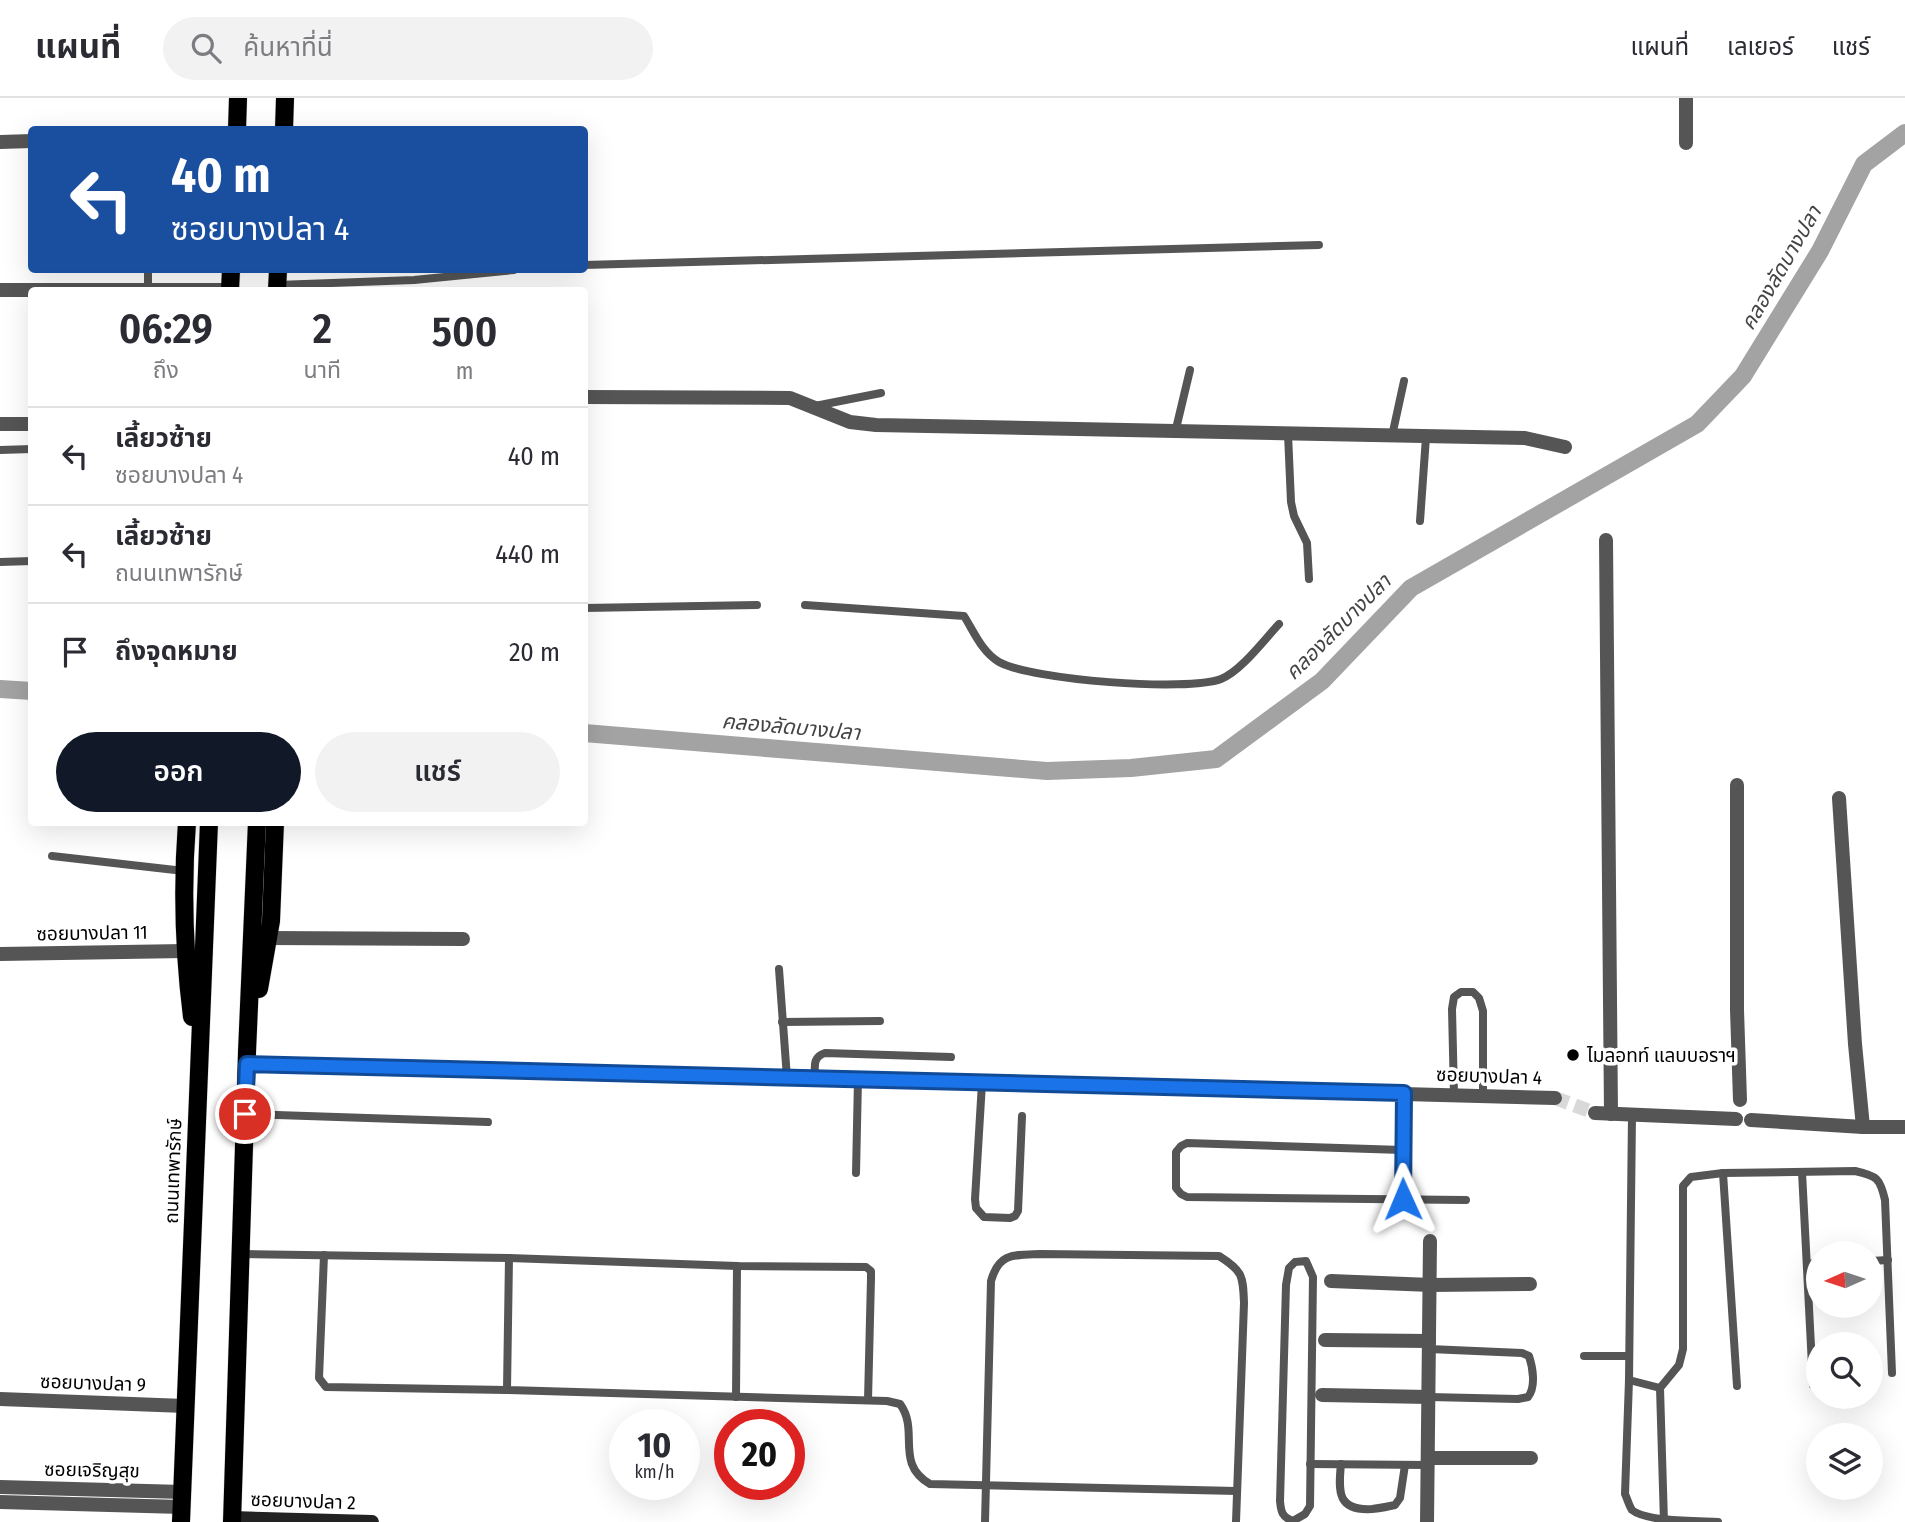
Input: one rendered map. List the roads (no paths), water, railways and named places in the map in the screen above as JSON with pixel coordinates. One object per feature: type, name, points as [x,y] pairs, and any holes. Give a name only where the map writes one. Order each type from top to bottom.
[{"type":"main road","points":[[237,126],[238,98]]},
{"type":"main road","points":[[284,126],[285,98]]},
{"type":"main road","points":[[187,826],[184,871],[185,951],[198,1069]]},
{"type":"main road","points":[[232,1520],[257,826]]},
{"type":"main road","points":[[247,1058],[271,921],[275,826]]},
{"type":"main road","name":"ถนนเทพารักษ์","points":[[182,1507],[209,828]]},
{"type":"street","points":[[1686,98],[1686,143]]},
{"type":"street","points":[[0,142],[28,141]]},
{"type":"street","points":[[0,290],[28,290]]},
{"type":"street","points":[[588,397],[790,398],[850,422],[876,425],[1525,438],[1565,447]]},
{"type":"street","points":[[0,424],[28,424]]},
{"type":"street","points":[[1606,540],[1611,1114]]},
{"type":"street","points":[[1737,785],[1737,1010],[1740,1100]]},
{"type":"street","points":[[1839,798],[1863,1127]]},
{"type":"street","points":[[268,939],[463,939]]},
{"type":"street","name":"ซอยบางปลา 11","points":[[0,954],[185,951]]},
{"type":"street","name":"ซอยบางปลา 4","points":[[247,1058],[815,1079],[1555,1098]]},
{"type":"street","points":[[1595,1113],[1736,1119]]},
{"type":"street","points":[[1751,1120],[1905,1127]]},
{"type":"street","points":[[1427,1522],[1430,1241]]},
{"type":"street","points":[[1331,1281],[1431,1285],[1530,1284]]},
{"type":"street","points":[[1325,1340],[1429,1345]]},
{"type":"street","points":[[1322,1395],[1429,1397]]},
{"type":"street","name":"ซอยบางปลา 9","points":[[0,1399],[186,1406]]},
{"type":"street","points":[[1427,1461],[1531,1458]]},
{"type":"street","name":"ซอยเจริญสุข","points":[[0,1487],[182,1507]]},
{"type":"street","points":[[0,1502],[182,1507]]},
{"type":"street","name":"ซอยบางปลา 2","points":[[232,1520],[372,1522]]},
{"type":"lane","points":[[588,265],[1319,245]]},
{"type":"lane","points":[[277,282],[414,280],[484,273]]},
{"type":"lane","points":[[1175,433],[1190,370]]},
{"type":"lane","points":[[1392,436],[1404,381]]},
{"type":"lane","points":[[812,406],[881,393]]},
{"type":"lane","points":[[1288,434],[1291,502],[1294,516],[1307,543],[1309,579]]},
{"type":"lane","points":[[1420,521],[1426,437]]},
{"type":"lane","points":[[0,450],[28,449]]},
{"type":"lane","points":[[0,562],[28,561]]},
{"type":"lane","points":[[588,607],[757,605]]},
{"type":"lane","points":[[805,605],[964,616],[981,646],[997,661],[1037,673],[1113,683],[1193,684],[1225,678],[1279,624]]},
{"type":"lane","points":[[52,856],[184,871]]},
{"type":"lane","points":[[779,969],[787,1078]]},
{"type":"lane","points":[[1454,1094],[1454,997],[1461,992],[1473,992],[1479,998],[1483,1011],[1483,1095]]},
{"type":"lane","points":[[782,1022],[880,1021]]},
{"type":"lane","points":[[815,1079],[815,1059],[825,1053],[951,1057]]},
{"type":"lane","points":[[856,1173],[858,1079]]},
{"type":"lane","points":[[982,1083],[975,1208],[984,1217],[1010,1219],[1018,1211],[1022,1116]]},
{"type":"lane","points":[[1403,1199],[1404,1093]]},
{"type":"lane","points":[[245,1114],[488,1122]]},
{"type":"lane","points":[[1632,1115],[1625,1494],[1632,1509],[1644,1515],[1664,1521],[1718,1522]]},
{"type":"lane","points":[[1402,1150],[1187,1143],[1176,1152],[1176,1188],[1181,1195],[1187,1197],[1466,1200]]},
{"type":"lane","points":[[1664,1521],[1660,1388],[1679,1365],[1683,1349],[1683,1186],[1691,1177],[1723,1172],[1855,1171],[1874,1175],[1881,1184],[1885,1200],[1892,1373]]},
{"type":"lane","points":[[1723,1172],[1737,1386]]},
{"type":"lane","points":[[1802,1172],[1806,1246]]},
{"type":"lane","points":[[240,1254],[866,1267],[871,1271],[868,1400]]},
{"type":"lane","points":[[985,1522],[991,1281],[995,1268],[1002,1259],[1015,1255],[1040,1254],[1219,1256],[1236,1266],[1243,1282],[1244,1303],[1236,1522]]},
{"type":"lane","points":[[324,1255],[319,1378],[326,1387],[868,1400],[900,1404],[905,1410],[910,1462],[918,1477],[930,1484],[1237,1491]]},
{"type":"lane","points":[[507,1390],[509,1258]]},
{"type":"lane","points":[[1883,1260],[1888,1260]]},
{"type":"lane","points":[[1306,1261],[1313,1277],[1310,1464],[1310,1506],[1298,1519],[1286,1519],[1281,1512],[1280,1501],[1286,1284],[1289,1268],[1295,1262],[1306,1261]]},
{"type":"lane","points":[[736,1397],[737,1266]]},
{"type":"lane","points":[[1429,1345],[1522,1353],[1530,1356],[1532,1392],[1528,1397],[1518,1399],[1429,1397]]},
{"type":"lane","points":[[1584,1356],[1629,1356]]},
{"type":"lane","points":[[1629,1380],[1660,1388]]},
{"type":"lane","points":[[1310,1464],[1405,1465],[1427,1461]]},
{"type":"lane","points":[[1341,1464],[1341,1496],[1347,1505],[1357,1510],[1395,1505],[1400,1499],[1405,1465]]},
{"type":"waterway","name":"คลองลัดบางปลา","points":[[588,733],[1047,771],[1131,768],[1216,759],[1322,681],[1411,588],[1697,424],[1743,376],[1820,251],[1864,164],[1905,133]]},
{"type":"waterway","name":"คลองลัดบางปลา","points":[[0,689],[28,691]]},
{"type":"tunnel","points":[[1555,1098],[1595,1113]]},
{"type":"place","name":"ไมลอทท์ แลบบอราฯ","points":[[1573,1055]]}]
